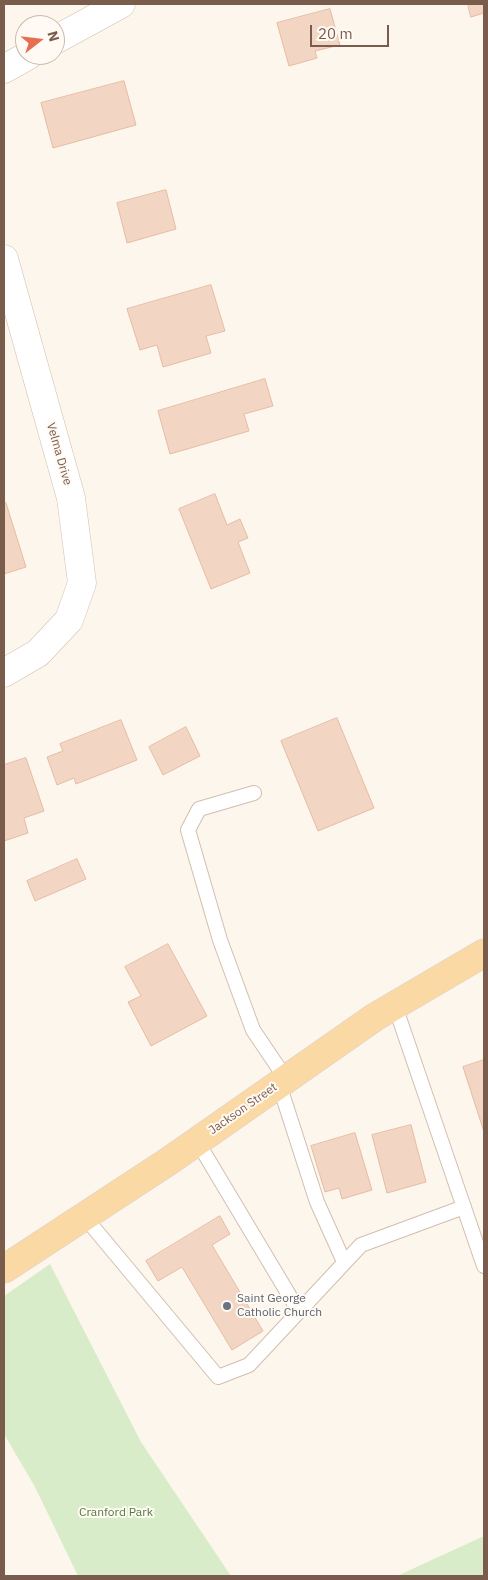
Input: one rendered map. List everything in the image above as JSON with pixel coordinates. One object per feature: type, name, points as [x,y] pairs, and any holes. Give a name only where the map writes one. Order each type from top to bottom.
[{"type":"main road","name":"Jackson Street","points":[[4,1269],[197,1141],[395,1006],[484,952]]},
{"type":"street","points":[[65,35],[121,4]]},
{"type":"street","points":[[4,69],[15,63]]},
{"type":"street","name":"Velma Drive","points":[[4,258],[71,498],[82,583],[69,620],[38,653],[4,673]]},
{"type":"lane","points":[[254,793],[199,809],[188,830],[220,940],[253,1030],[283,1082],[318,1202],[344,1262]]},
{"type":"lane","points":[[395,1006],[484,1266]]},
{"type":"lane","points":[[197,1141],[298,1310]]},
{"type":"lane","points":[[83,1215],[218,1377],[249,1365],[298,1310],[361,1245],[464,1207]]},
{"type":"green space","name":"Cranford Park","points":[[50,1264],[141,1442],[231,1576],[78,1576],[35,1487],[4,1434],[4,1296]]},
{"type":"green space","points":[[484,1536],[484,1576],[397,1576]]},
{"type":"building","points":[[468,4],[484,4],[484,13],[471,17]]},
{"type":"building","points":[[330,9],[340,45],[315,51],[317,58],[289,66],[277,23]]},
{"type":"building","points":[[124,81],[136,125],[53,148],[41,103]]},
{"type":"building","points":[[166,190],[176,229],[127,243],[117,203]]},
{"type":"building","points":[[211,285],[225,331],[206,336],[211,353],[163,367],[157,345],[140,350],[127,309]]},
{"type":"building","points":[[265,379],[273,406],[244,414],[249,431],[170,454],[158,411]]},
{"type":"building","points":[[215,494],[227,525],[240,519],[248,538],[238,542],[250,573],[211,589],[179,509]]},
{"type":"building","points":[[6,503],[26,567],[4,574],[4,504]]},
{"type":"building","points":[[337,718],[374,808],[318,831],[281,741]]},
{"type":"building","points":[[121,720],[137,760],[76,784],[74,778],[57,785],[47,757],[63,751],[60,744]]},
{"type":"building","points":[[186,727],[200,756],[163,775],[149,747]]},
{"type":"building","points":[[26,758],[44,811],[24,818],[28,833],[4,841],[4,765]]},
{"type":"building","points":[[77,859],[86,879],[35,901],[27,881]]},
{"type":"building","points":[[168,944],[207,1016],[151,1046],[128,1002],[141,996],[125,967]]},
{"type":"building","points":[[484,1060],[484,1132],[463,1067]]},
{"type":"building","points":[[411,1125],[426,1182],[387,1193],[372,1135]]},
{"type":"building","points":[[355,1133],[372,1190],[342,1199],[339,1188],[325,1192],[311,1146]]},
{"type":"building","name":"Saint George Catholic Church","points":[[220,1216],[230,1234],[212,1245],[263,1331],[232,1350],[182,1267],[158,1281],[146,1261]]},
{"type":"place","name":"Saint George Catholic Church","points":[[227,1306]]}]
